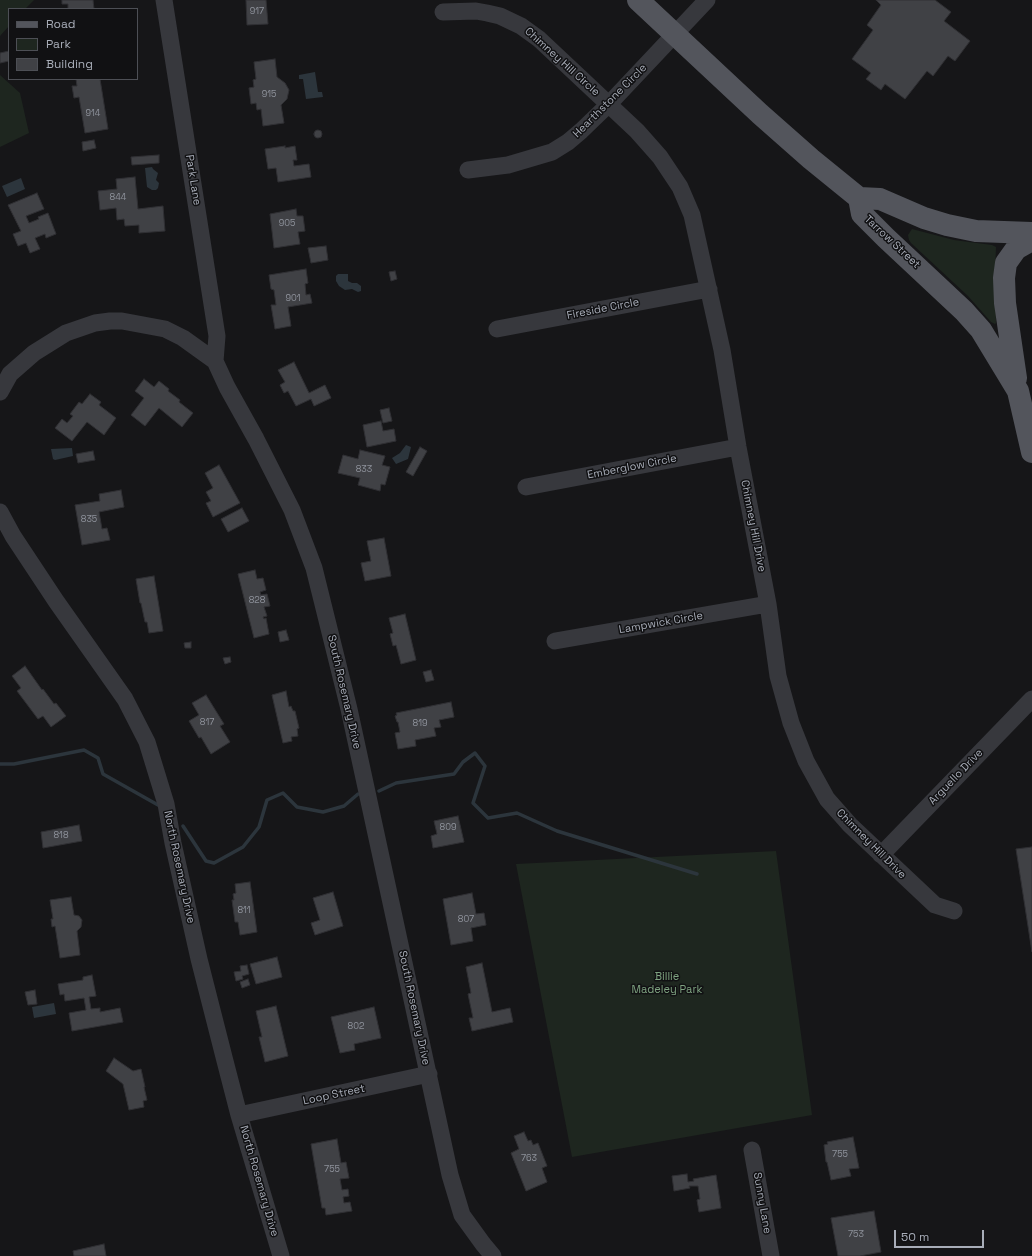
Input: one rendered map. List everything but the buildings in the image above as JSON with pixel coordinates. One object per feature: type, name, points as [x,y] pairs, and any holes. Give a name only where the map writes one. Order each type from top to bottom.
[{"type":"main road","points":[[638,0],[788,139],[860,198],[880,199],[924,218],[976,231],[1032,233]]},
{"type":"main road","name":"Tarrow Street","points":[[860,198],[862,214],[964,311],[981,330],[1018,391],[1032,452]]},
{"type":"main road","points":[[886,238],[892,228],[900,220],[924,218]]},
{"type":"main road","points":[[1018,391],[1005,304],[1004,278],[1006,263],[1016,249],[1032,240]]},
{"type":"street","name":"Park Lane","points":[[164,0],[217,336],[215,361]]},
{"type":"street","name":"Hearthstone Circle","points":[[468,170],[508,165],[552,152],[568,142],[609,104],[707,0]]},
{"type":"street","name":"Chimney Hill Circle","points":[[444,12],[476,11],[487,13],[500,16],[521,26],[539,39],[609,104]]},
{"type":"street","name":"Chimney Hill Drive","points":[[609,104],[637,130],[660,158],[680,187],[692,214],[722,350],[738,447],[768,604],[778,676],[790,723],[806,761],[827,799],[850,825],[935,906],[954,911]]},
{"type":"street","name":"Fireside Circle","points":[[497,329],[709,289]]},
{"type":"street","points":[[0,392],[5,370],[66,333],[96,323],[122,321],[165,329],[183,338],[215,361]]},
{"type":"street","name":"South Rosemary Drive","points":[[215,361],[226,387],[256,439],[292,510],[314,568],[349,708],[450,1175],[462,1215],[493,1256]]},
{"type":"street","name":"Emberglow Circle","points":[[526,487],[738,447]]},
{"type":"street","name":"North Rosemary Drive","points":[[0,512],[13,536],[56,601],[125,699],[147,742],[166,804],[173,843],[199,959],[239,1115],[281,1256]]},
{"type":"street","name":"Lampwick Circle","points":[[555,642],[768,604]]},
{"type":"street","name":"Arguello Drive","points":[[881,855],[1032,698]]},
{"type":"street","name":"Loop Street","points":[[239,1115],[429,1074]]},
{"type":"street","name":"Sunny Lane","points":[[752,1150],[771,1256]]},
{"type":"green space","points":[[0,0],[34,0],[26,8],[8,8],[8,27],[0,36]]},
{"type":"green space","points":[[0,75],[20,93],[29,133],[0,147]]},
{"type":"green space","points":[[912,229],[954,240],[992,245],[996,247],[995,324],[991,322],[968,296],[911,243],[908,235]]},
{"type":"green space","name":"Billie Madeley Park","points":[[776,851],[812,1115],[572,1157],[516,864]]},
{"type":"shaded area","points":[[315,72],[318,92],[322,92],[323,97],[306,99],[303,79],[299,79],[299,75]]},
{"type":"shaded area","points":[[152,167],[158,173],[156,180],[159,183],[156,190],[152,190],[147,187],[145,168]]},
{"type":"shaded area","points":[[21,178],[25,189],[7,197],[2,186]]},
{"type":"shaded area","points":[[338,274],[348,274],[348,281],[357,283],[361,286],[361,291],[358,292],[352,289],[345,290],[339,286],[336,281],[336,276]]},
{"type":"shaded area","points":[[406,445],[411,447],[408,459],[396,464],[392,458],[400,453]]},
{"type":"shaded area","points":[[72,448],[73,456],[55,460],[53,459],[51,449]]},
{"type":"shaded area","points":[[54,1003],[56,1014],[34,1018],[32,1007]]},
{"type":"waterway","points":[[0,764],[14,764],[84,750],[98,758],[103,774],[158,805]]},
{"type":"waterway","points":[[379,791],[396,783],[454,774],[463,762],[475,753],[485,766],[473,803],[488,818],[517,813],[557,831],[697,874]]},
{"type":"waterway","points":[[183,826],[206,861],[214,863],[243,847],[259,827],[267,800],[283,793],[297,807],[323,812],[344,806],[358,794]]}]
